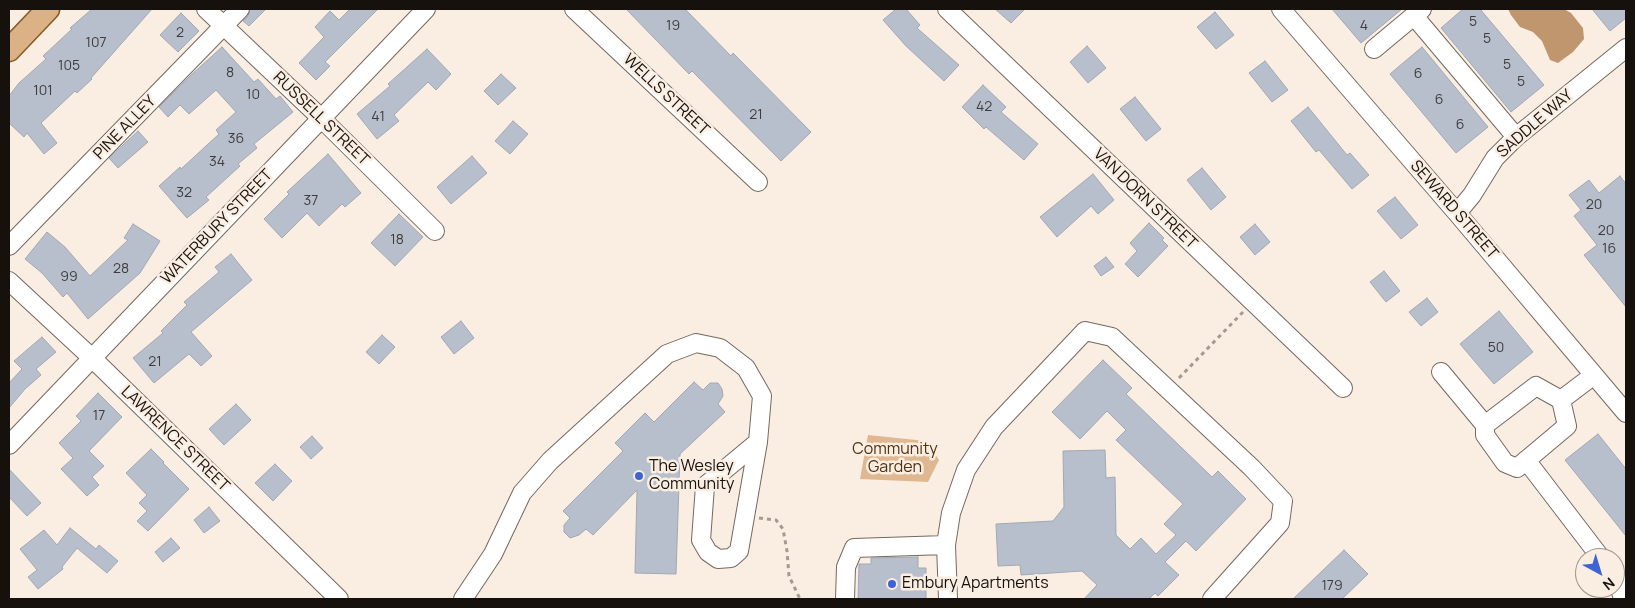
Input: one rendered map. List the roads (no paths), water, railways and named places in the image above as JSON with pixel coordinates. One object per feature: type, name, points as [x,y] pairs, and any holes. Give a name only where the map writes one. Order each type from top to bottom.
[{"type":"main road","points":[[9,50],[48,9]]},
{"type":"street","name":"RUSSELL STREET","points":[[206,9],[321,118],[435,231]]},
{"type":"street","name":"PINE ALLEY","points":[[9,246],[240,9]]},
{"type":"street","name":"WATERBURY STREET","points":[[9,445],[426,9]]},
{"type":"street","name":"VAN DORN STREET","points":[[947,9],[1343,388]]},
{"type":"street","name":"SEWARD STREET","points":[[1280,9],[1457,213],[1626,413]]},
{"type":"street","name":"WELLS STREET","points":[[580,11],[758,182]]},
{"type":"street","points":[[1374,50],[1418,12],[1516,137]]},
{"type":"street","name":"SADDLE WAY","points":[[1457,213],[1476,190],[1495,158],[1516,137],[1626,48]]},
{"type":"street","name":"LAWRENCE STREET","points":[[9,280],[92,358],[339,599]]},
{"type":"street","points":[[948,599],[946,545],[951,513],[966,470],[994,427],[1085,331],[1112,337],[1252,468],[1283,501],[1280,523],[1212,599]]},
{"type":"street","points":[[463,599],[493,554],[522,493],[550,461],[667,354],[696,343],[720,348],[746,368],[762,396],[758,442],[739,551],[731,558],[718,559],[708,552],[701,540],[705,486],[758,442]]},
{"type":"street","points":[[1441,372],[1485,424],[1485,435],[1505,463],[1517,468],[1567,426],[1561,400],[1536,386],[1485,424]]},
{"type":"street","points":[[1561,400],[1594,375]]},
{"type":"street","points":[[1526,460],[1594,548]]},
{"type":"street","points":[[844,599],[846,567],[854,548],[946,545]]},
{"type":"place","name":"The Wesley Community","points":[[639,476]]},
{"type":"place","name":"Embury Apartments","points":[[892,584]]},
{"type":"park label","name":"Community Garden","points":[[895,459]]}]
